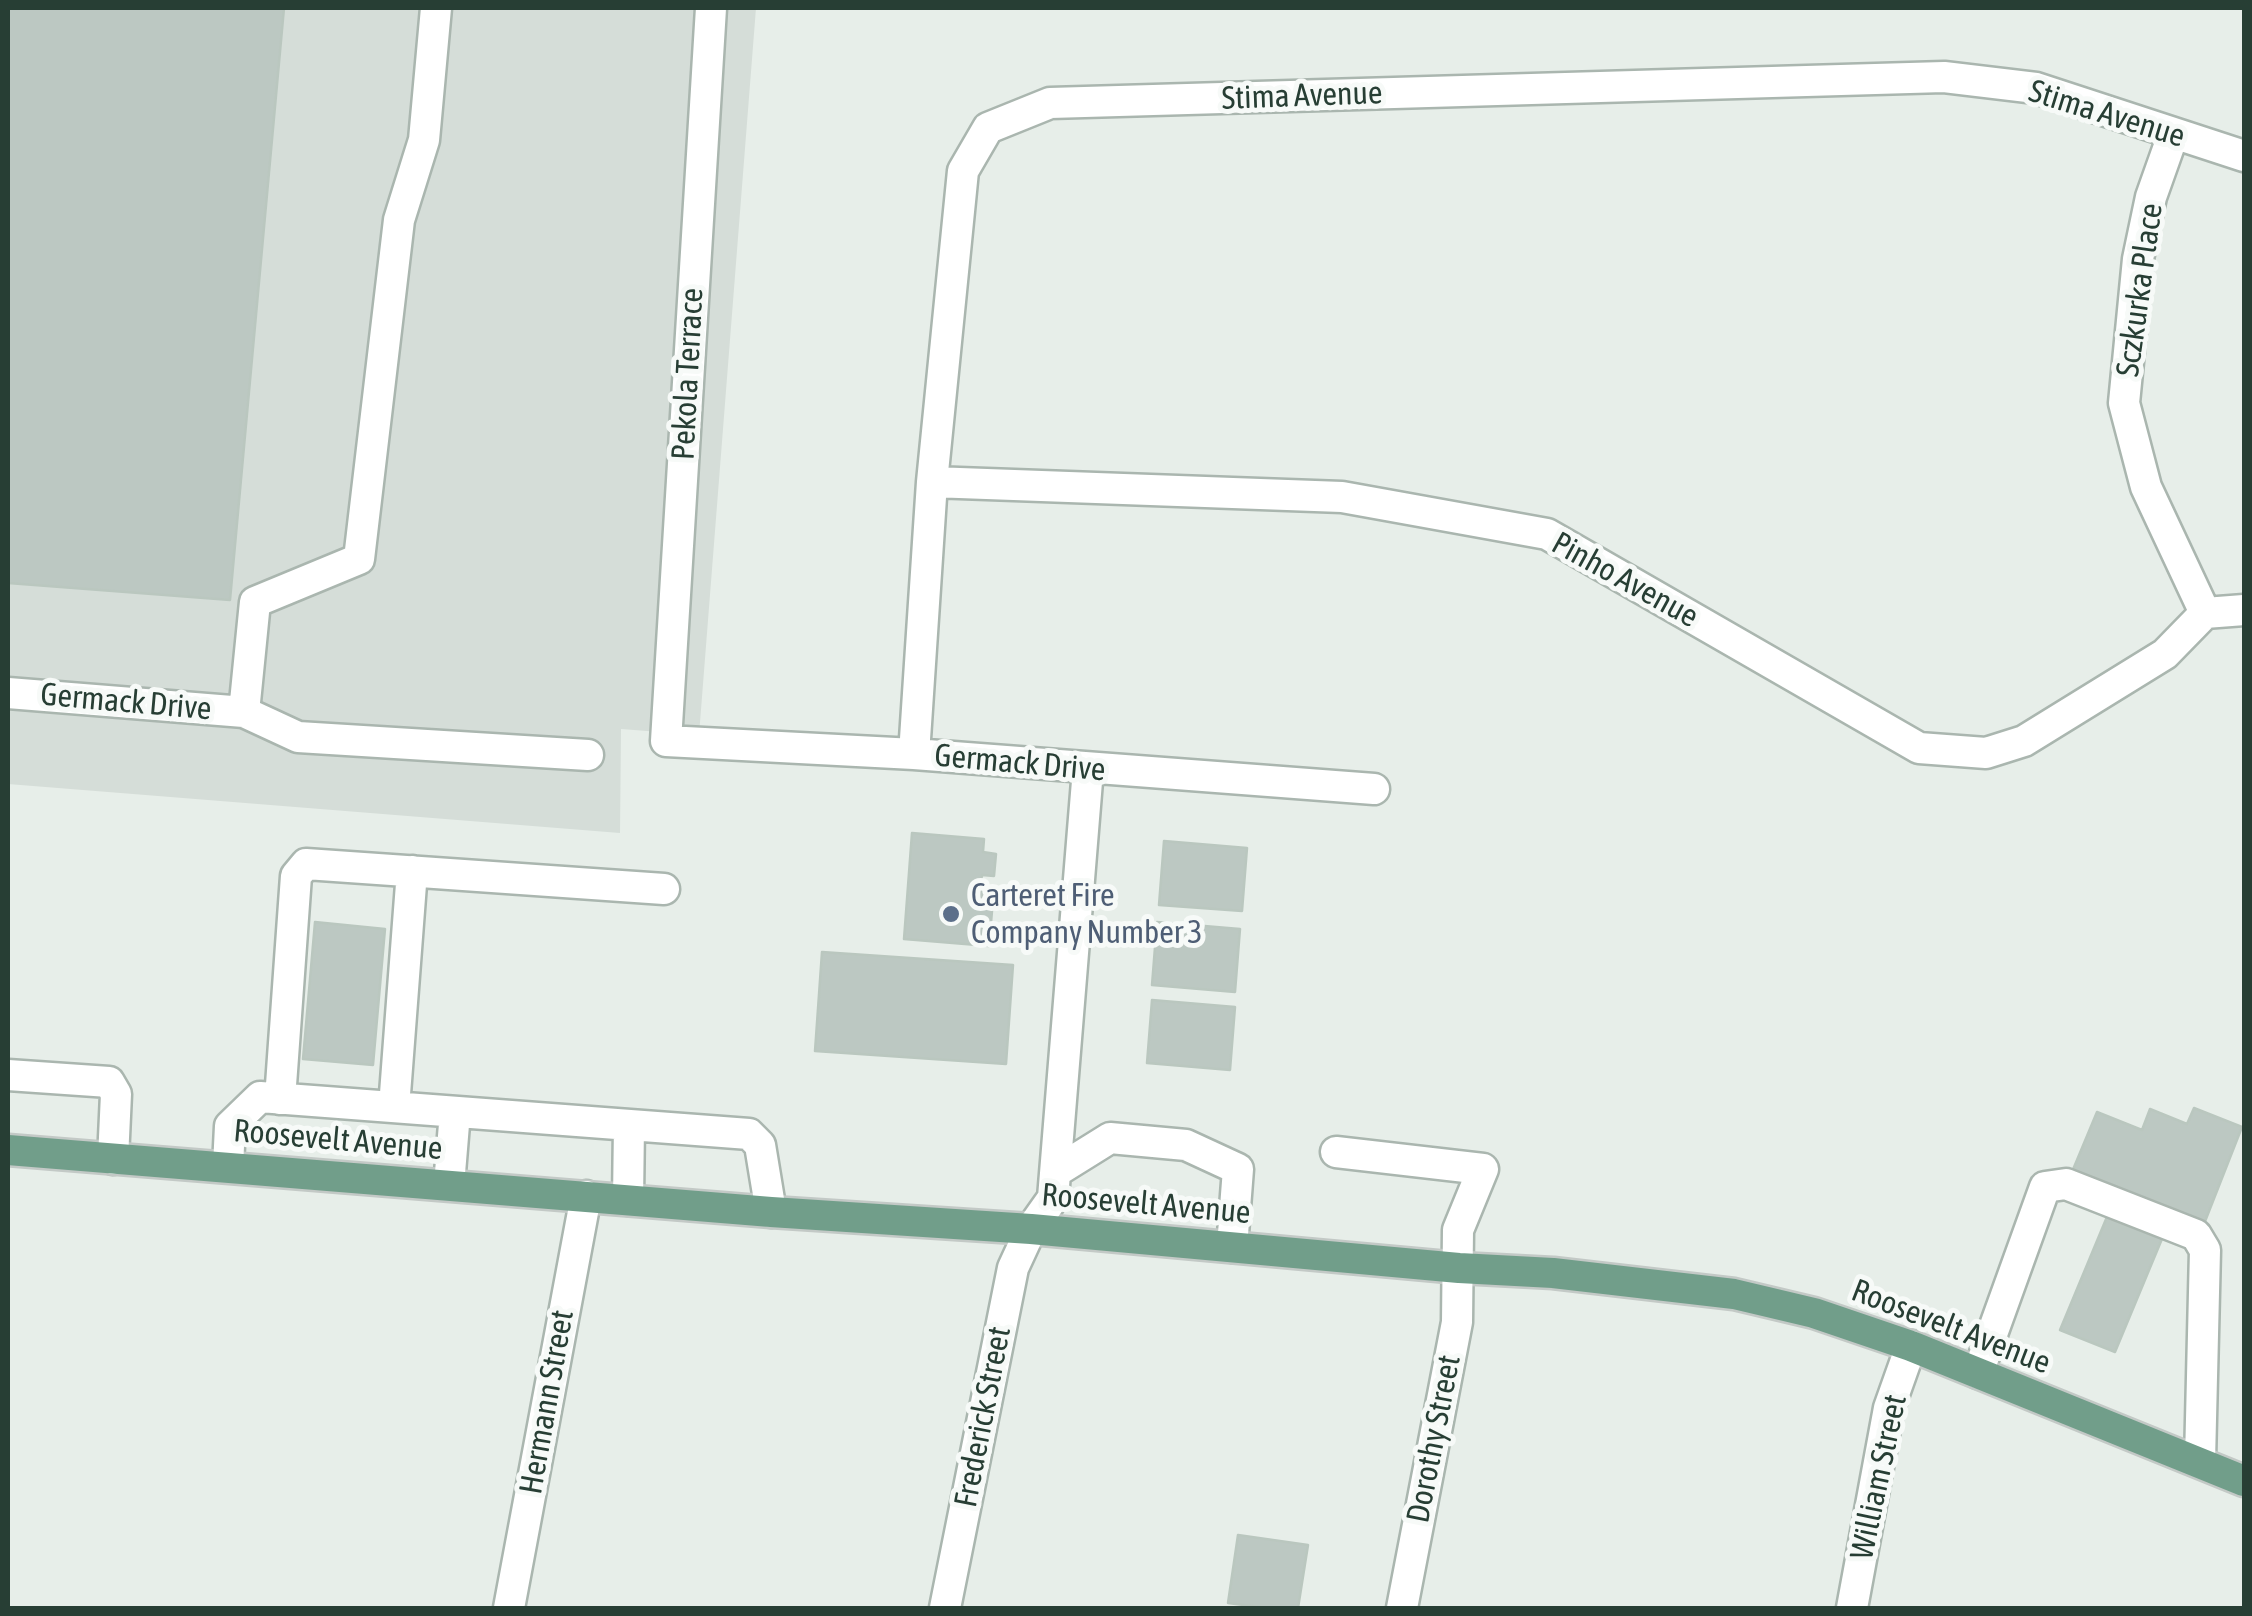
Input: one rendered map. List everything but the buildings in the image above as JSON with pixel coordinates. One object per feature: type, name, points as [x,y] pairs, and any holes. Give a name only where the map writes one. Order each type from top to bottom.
[{"type":"main road","name":"Roosevelt Avenue","points":[[8,1150],[1232,1246],[1553,1273],[1734,1294],[1814,1312],[1910,1346],[2244,1481]]},
{"type":"street","points":[[436,8],[424,140],[399,220],[359,559],[255,602],[244,712],[298,737],[588,754]]},
{"type":"street","name":"Pekola Terrace","points":[[666,741],[710,8]]},
{"type":"street","name":"Stima Avenue","points":[[914,754],[932,482],[962,171],[988,128],[1050,103],[1944,77],[2036,88],[2244,156]]},
{"type":"street","name":"Sczkurka Place","points":[[2173,135],[2151,197],[2138,259],[2124,403],[2146,487],[2205,612]]},
{"type":"street","name":"Pinho Avenue","points":[[932,482],[1342,498],[1547,534],[1919,748],[1986,754],[2024,741],[2165,654],[2205,612]]},
{"type":"street","points":[[2205,612],[2244,610]]},
{"type":"street","name":"Germack Drive","points":[[8,693],[244,712]]},
{"type":"street","name":"Germack Drive","points":[[666,741],[914,754],[1374,789]]},
{"type":"street","points":[[1031,1230],[1053,1198],[1057,1171],[1088,769]]},
{"type":"street","points":[[280,1099],[296,876],[306,864],[664,889]]},
{"type":"street","points":[[394,1108],[412,871]]},
{"type":"street","points":[[8,1076],[109,1082],[116,1094],[114,1159]]},
{"type":"street","points":[[228,1166],[230,1126],[260,1098],[749,1134],[760,1145],[771,1212]]},
{"type":"street","points":[[449,1185],[455,1112]]},
{"type":"street","points":[[628,1200],[630,1125]]},
{"type":"street","points":[[1057,1171],[1110,1138],[1186,1144],[1238,1169],[1232,1246]]},
{"type":"street","name":"Dorothy Street","points":[[1336,1152],[1483,1169],[1458,1230],[1457,1322],[1402,1608]]},
{"type":"street","points":[[1978,1373],[2045,1187],[2066,1184],[2196,1235],[2205,1250],[2200,1461]]},
{"type":"street","name":"Hermann Street","points":[[509,1608],[586,1196]]},
{"type":"street","name":"Frederick Street","points":[[945,1608],[1013,1268],[1031,1230]]},
{"type":"street","name":"William Street","points":[[1852,1608],[1890,1408],[1910,1346]]},
{"type":"shaded area","points":[[8,8],[756,8],[699,735],[621,729],[620,833],[8,784]]},
{"type":"place","name":"Carteret Fire Company Number 3","points":[[951,914]]}]
